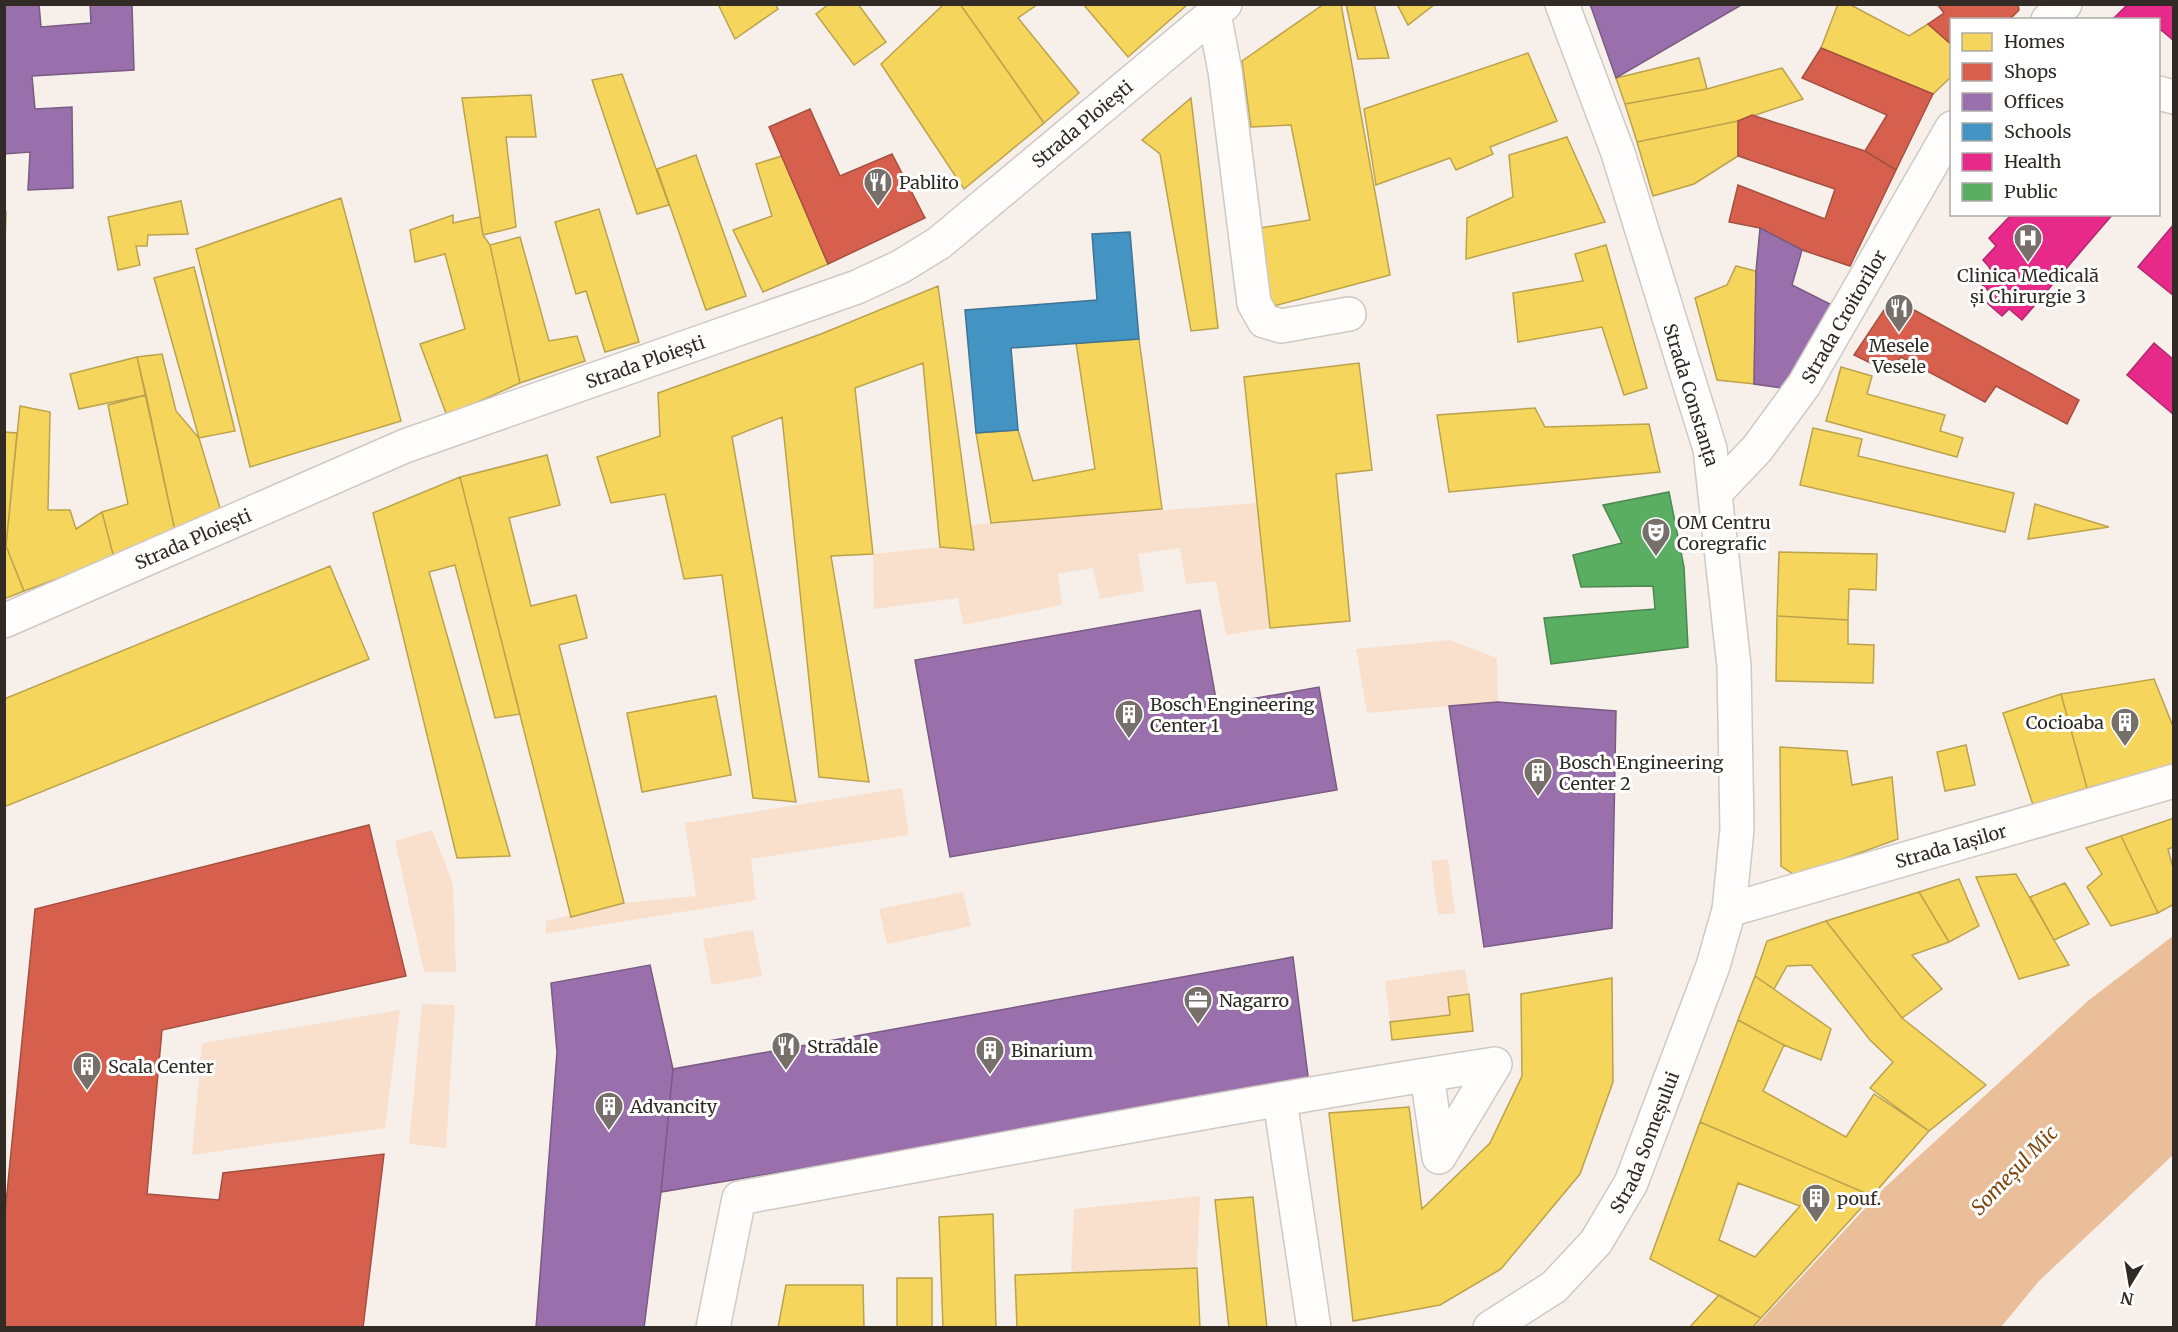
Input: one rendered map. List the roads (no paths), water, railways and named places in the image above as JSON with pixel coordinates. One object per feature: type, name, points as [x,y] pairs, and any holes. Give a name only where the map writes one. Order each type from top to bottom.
[{"type":"street","name":"Strada Constanța","points":[[1562,4],[1618,153],[1710,449],[1734,666],[1737,829],[1729,910]]},
{"type":"street","points":[[1220,9],[1225,71],[1254,303],[1264,321],[1281,326],[1349,314]]},
{"type":"street","name":"Strada Ploiești","points":[[4,621],[405,446],[836,294],[900,267],[939,243],[1220,9]]},
{"type":"street","name":"Strada Croitorilor","points":[[1716,492],[1757,449],[1804,386],[1950,131]]},
{"type":"street","name":"Strada Iașilor","points":[[1729,910],[2174,781]]},
{"type":"street","name":"Strada Someșului","points":[[1490,1328],[1554,1287],[1596,1242],[1631,1183],[1713,966],[1729,910]]},
{"type":"street","points":[[713,1328],[739,1198],[1427,1075]]},
{"type":"street","points":[[1280,1100],[1314,1328]]},
{"type":"water","name":"Someșul Mic","points":[[2173,936],[2173,1155],[2039,1281],[2001,1327],[1754,1328],[1882,1190],[2089,1000]]},
{"type":"place","name":"Pablito","points":[[878,208]]},
{"type":"place","name":"Clinica Medicală și Chirurgie 3","points":[[2028,264]]},
{"type":"place","name":"Mesele Vesele","points":[[1899,334]]},
{"type":"place","name":"OM Centru Coregrafic","points":[[1656,558]]},
{"type":"place","name":"Bosch Engineering Center 1","points":[[1129,740]]},
{"type":"place","name":"Cocioaba","points":[[2125,748]]},
{"type":"place","name":"Bosch Engineering Center 2","points":[[1538,798]]},
{"type":"place","name":"Nagarro","points":[[1198,1026]]},
{"type":"place","name":"Stradale","points":[[786,1072]]},
{"type":"place","name":"Binarium","points":[[990,1076]]},
{"type":"place","name":"Scala Center","points":[[87,1092]]},
{"type":"place","name":"Advancity","points":[[609,1132]]},
{"type":"place","name":"pouf.","points":[[1816,1224]]}]
